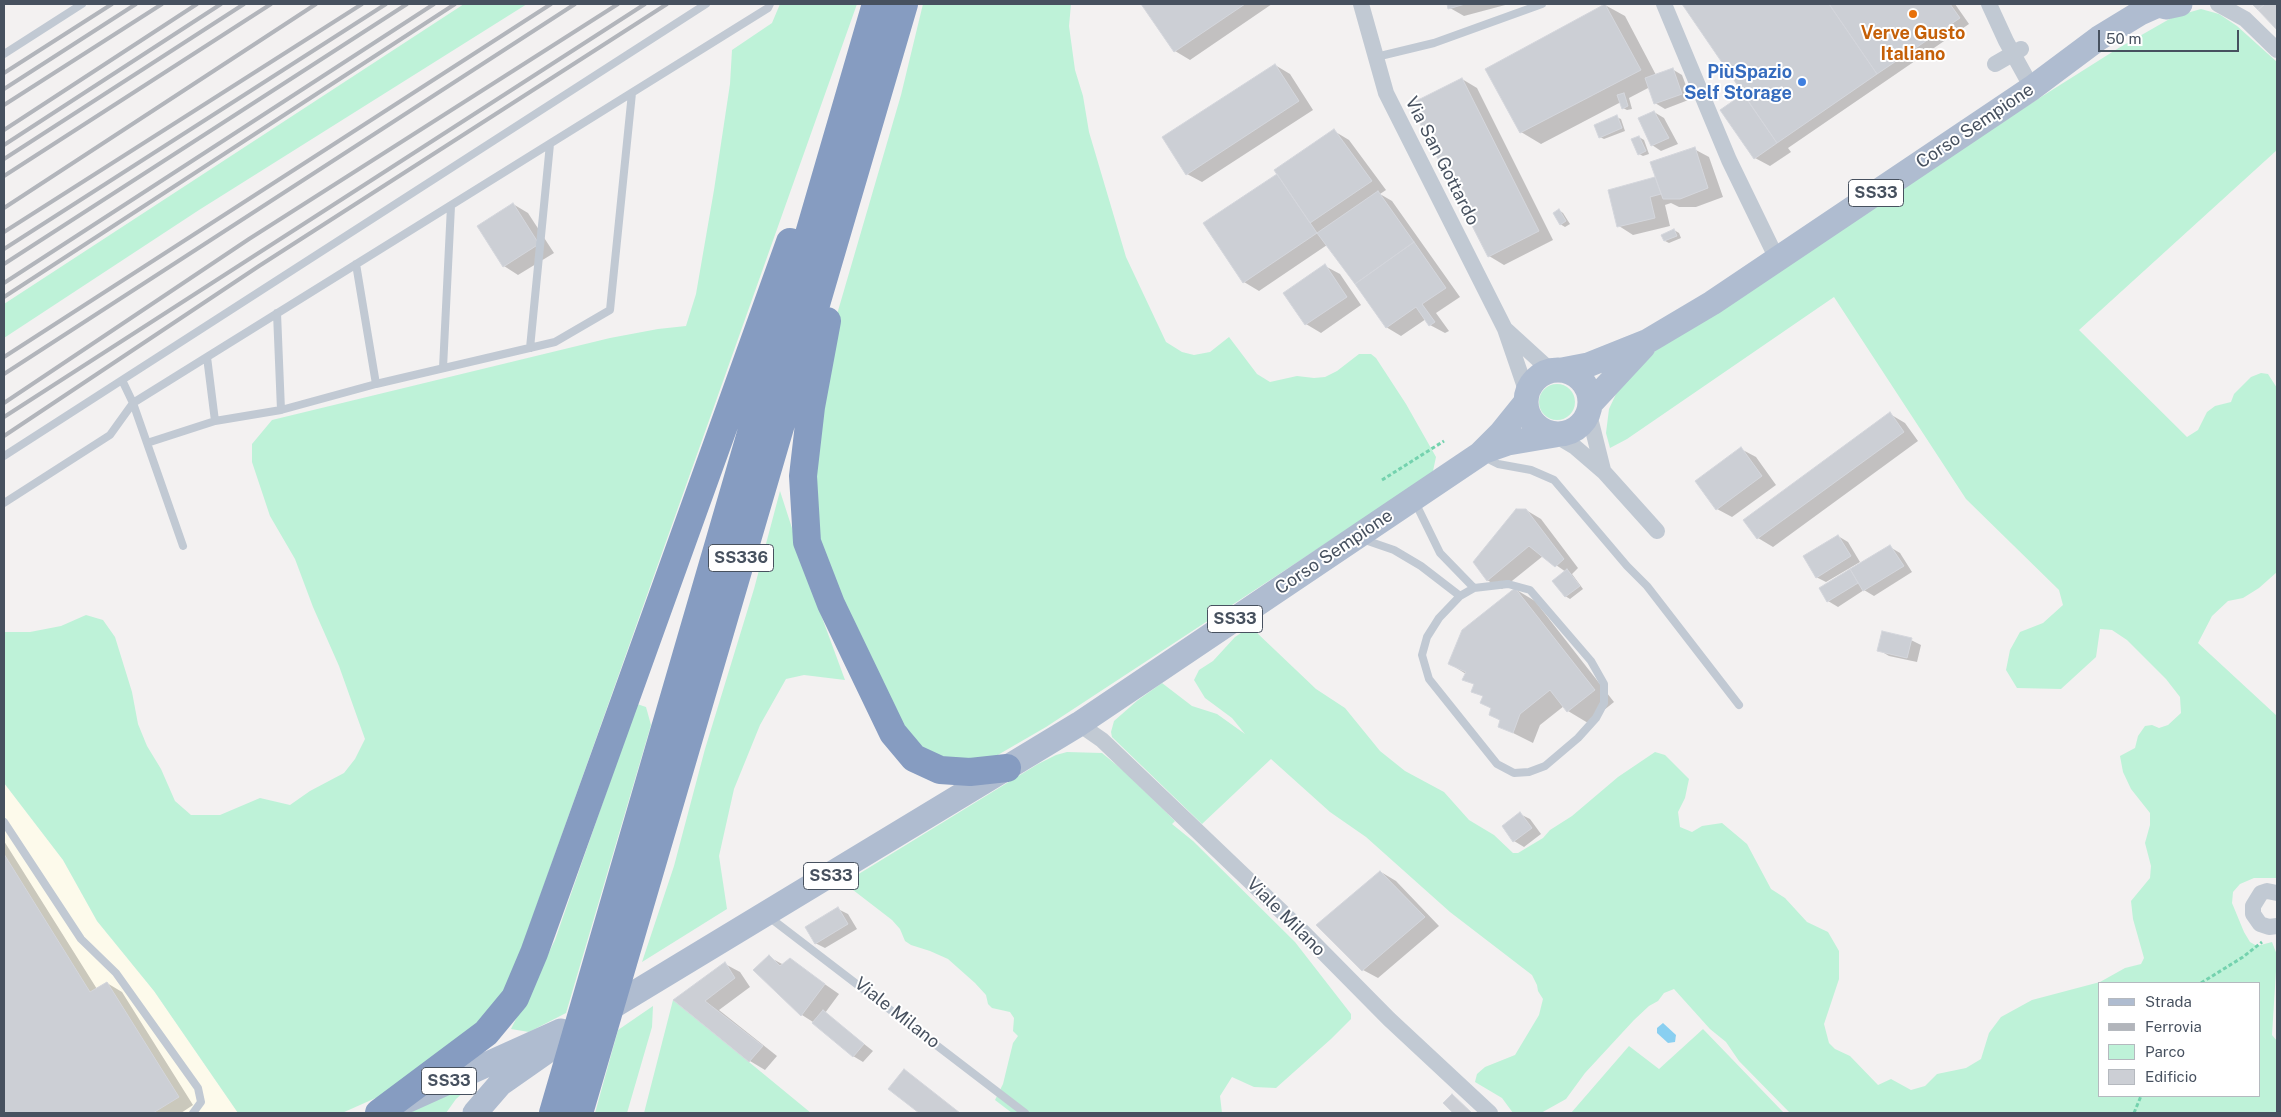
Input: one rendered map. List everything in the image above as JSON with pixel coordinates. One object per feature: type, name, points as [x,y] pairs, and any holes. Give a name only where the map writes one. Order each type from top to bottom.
[{"type":"highway","name":"SS336","points":[[579,1113],[860,108],[876,4]]},
{"type":"highway","name":"SS336","points":[[553,1113],[860,108],[904,4]]},
{"type":"highway","points":[[860,108],[828,318],[812,407],[803,476],[808,542],[831,604],[893,733],[914,758],[940,770],[970,772],[1007,768]]},
{"type":"highway","points":[[379,1113],[486,1033],[515,998],[541,935],[784,255],[860,108]]},
{"type":"main road","name":"Corso Sempione","points":[[2099,38],[2122,4]]},
{"type":"main road","name":"Corso Sempione","points":[[1557,370],[1595,362],[1648,341],[1712,303],[2032,88],[2099,38],[2140,13],[2164,4]]},
{"type":"main road","name":"Corso Sempione","points":[[1590,409],[1648,341]]},
{"type":"main road","name":"SS33","points":[[1526,397],[1536,379],[1557,370]]},
{"type":"main road","points":[[1557,370],[1573,373],[1580,378],[1586,386],[1590,409]]},
{"type":"main road","name":"Corso Sempione","points":[[1483,453],[1526,397]]},
{"type":"main road","points":[[1526,397],[1527,411],[1537,427],[1555,435]]},
{"type":"main road","name":"SS33","points":[[1555,435],[1575,430],[1583,423],[1590,409]]},
{"type":"main road","name":"Corso Sempione","points":[[1007,768],[1079,724],[1483,453],[1508,443],[1555,435]]},
{"type":"main road","name":"SS33","points":[[379,1113],[520,1060],[767,915],[1007,768]]},
{"type":"main road","name":"SS33","points":[[475,1113],[520,1060]]},
{"type":"street","name":"Via San Gottardo","points":[[1361,4],[1386,93],[1505,330],[1526,397]]},
{"type":"street","points":[[1664,4],[1729,160],[1777,259]]},
{"type":"street","points":[[1989,4],[2018,51],[2032,88]]},
{"type":"street","points":[[2218,4],[2245,19],[2277,50]]},
{"type":"street","points":[[1995,64],[2018,51]]},
{"type":"street","name":"Via San Gottardo","points":[[1505,330],[1557,370]]},
{"type":"street","points":[[1590,409],[1604,472]]},
{"type":"street","points":[[1555,435],[1575,447],[1604,472],[1657,532]]},
{"type":"street","name":"Viale Milano","points":[[1079,724],[1102,740],[1294,924],[1388,1019],[1490,1113]]},
{"type":"street","points":[[2273,926],[2260,924],[2255,920],[2253,906],[2261,893],[2267,891],[2277,893]]},
{"type":"lane","points":[[4,54],[82,4]]},
{"type":"lane","points":[[4,456],[706,4]]},
{"type":"lane","points":[[4,503],[110,435],[132,403],[632,94],[768,8],[770,4]]},
{"type":"lane","points":[[1376,57],[1434,43],[1542,4]]},
{"type":"lane","points":[[147,443],[215,421],[282,410],[376,384],[555,342],[610,310],[632,94]]},
{"type":"lane","points":[[530,348],[550,144]]},
{"type":"lane","points":[[443,368],[451,206]]},
{"type":"lane","points":[[356,264],[376,384]]},
{"type":"lane","points":[[277,313],[282,410]]},
{"type":"lane","points":[[207,357],[215,421]]},
{"type":"lane","points":[[122,380],[147,443],[183,546]]},
{"type":"lane","points":[[1483,453],[1498,464],[1531,470],[1554,480],[1626,566],[1646,586],[1739,705]]},
{"type":"lane","points":[[1413,499],[1440,553],[1474,588]]},
{"type":"lane","points":[[1357,538],[1394,550],[1421,566],[1460,596]]},
{"type":"lane","points":[[1508,584],[1530,590],[1591,661],[1604,684],[1604,703],[1596,718],[1578,738],[1545,766],[1529,772],[1514,773],[1497,764],[1428,679],[1422,655],[1427,637],[1439,618],[1460,596],[1474,588],[1508,584]]},
{"type":"lane","points":[[4,822],[81,939],[116,973],[198,1088],[201,1102],[193,1113]]},
{"type":"lane","name":"Viale Milano","points":[[767,915],[1026,1113]]},
{"type":"path","points":[[1382,480],[1444,441]]},
{"type":"path","points":[[2203,982],[2243,957],[2264,941],[2273,926]]},
{"type":"path","points":[[2134,1113],[2141,1097]]},
{"type":"shaded area","points":[[4,783],[63,860],[97,921],[154,991],[238,1113],[4,1113]]},
{"type":"green space","points":[[464,4],[527,4],[199,210],[4,338],[4,304]]},
{"type":"green space","points":[[780,4],[857,4],[506,992],[478,1027],[405,1085],[342,1113],[238,1113],[154,991],[97,921],[63,860],[4,783],[4,632],[30,632],[61,626],[86,615],[103,620],[115,637],[132,692],[138,724],[147,746],[161,769],[175,801],[191,815],[220,815],[260,798],[290,805],[310,791],[344,773],[355,759],[365,739],[339,666],[313,607],[295,559],[270,516],[252,462],[252,444],[272,420],[610,338],[686,326],[696,294],[714,190],[730,84],[732,50],[772,23]]},
{"type":"green space","points":[[923,4],[1071,4],[1069,26],[1075,70],[1083,96],[1089,132],[1126,257],[1166,342],[1182,352],[1194,355],[1210,352],[1229,337],[1257,374],[1270,382],[1297,376],[1325,377],[1337,371],[1359,354],[1371,354],[1376,358],[1406,404],[1436,457],[1433,471],[1424,479],[1046,727],[996,756],[951,764],[913,745],[816,547],[809,476],[833,328],[901,95]]},
{"type":"green space","points":[[2201,9],[2219,14],[2237,26],[2277,62],[2277,150],[2079,330],[2187,437],[2198,430],[2207,412],[2215,406],[2231,402],[2234,394],[2251,377],[2261,373],[2268,374],[2277,388],[2277,572],[2259,588],[2243,598],[2228,601],[2212,616],[2198,643],[2277,716],[2277,878],[2254,878],[2240,884],[2233,892],[2232,903],[2250,942],[2257,946],[2272,942],[2277,955],[2272,1035],[2277,1041],[2277,1113],[1790,1113],[1739,1061],[1726,1042],[1710,1029],[1674,989],[1664,993],[1658,1001],[1649,1006],[1634,1020],[1585,1073],[1566,1099],[1541,1113],[1513,1113],[1502,1098],[1475,1082],[1477,1074],[1485,1067],[1515,1055],[1539,1015],[1543,999],[1532,975],[1450,912],[1366,837],[1330,812],[1271,759],[1202,824],[1112,737],[1111,732],[1114,721],[1138,700],[1162,683],[1192,706],[1217,714],[1245,734],[1232,718],[1205,698],[1194,680],[1199,670],[1213,661],[1235,637],[1244,631],[1255,631],[1316,689],[1345,708],[1380,751],[1405,771],[1444,792],[1469,820],[1494,835],[1513,853],[1518,853],[1543,838],[1550,830],[1572,816],[1618,777],[1655,752],[1665,755],[1689,779],[1685,798],[1678,812],[1680,827],[1692,832],[1702,826],[1722,823],[1747,844],[1771,889],[1785,898],[1807,922],[1828,932],[1839,951],[1839,979],[1824,1024],[1829,1043],[1835,1049],[1850,1056],[1878,1085],[1891,1079],[1911,1090],[1925,1086],[1937,1074],[1966,1068],[1981,1059],[1989,1033],[2001,1017],[2032,1000],[2098,983],[2098,1097],[2261,1097],[2261,982],[2100,982],[2125,968],[2141,964],[2144,958],[2133,919],[2131,901],[2150,878],[2151,866],[2145,843],[2150,825],[2150,813],[2131,789],[2123,772],[2120,756],[2135,748],[2138,736],[2145,726],[2152,725],[2159,728],[2168,725],[2181,713],[2180,697],[2166,679],[2127,640],[2112,630],[2100,629],[2096,657],[2061,689],[2017,688],[2006,670],[2010,650],[2020,632],[2043,623],[2063,605],[2059,590],[1966,499],[1834,297],[1627,439],[1610,448],[1606,433],[1609,409],[1616,394],[1643,361],[1665,343],[1946,157],[2117,49],[2173,17]]},
{"type":"green space","points":[[1557,384],[1564,385],[1570,389],[1574,395],[1574,409],[1570,415],[1564,419],[1557,420],[1550,419],[1544,415],[1540,409],[1539,402],[1540,395],[1544,389],[1550,385]]},
{"type":"green space","points":[[780,491],[813,593],[845,680],[804,675],[786,679],[760,725],[734,789],[719,856],[727,909],[642,962],[674,866],[705,749],[754,589]]},
{"type":"green space","points":[[637,704],[646,707],[651,725],[566,1013],[529,1032],[511,1029],[555,940]]},
{"type":"green space","points":[[1067,752],[1102,753],[1125,772],[1175,821],[1172,824],[1193,841],[1295,942],[1351,1014],[1351,1019],[1331,1039],[1276,1088],[1254,1087],[1232,1077],[1220,1096],[1222,1113],[1012,1113],[995,1100],[1003,1084],[1013,1043],[1018,1036],[1013,1031],[1014,1018],[1010,1012],[992,1008],[988,1004],[986,995],[948,959],[905,941],[900,929],[892,920],[844,883],[1038,764]]},
{"type":"green space","points":[[673,1000],[749,1062],[811,1113],[644,1113]]},
{"type":"green space","points":[[653,1006],[652,1027],[627,1113],[595,1113],[618,1030]]},
{"type":"green space","points":[[1703,1029],[1784,1113],[1571,1113],[1629,1046],[1659,1069]]},
{"type":"green space","points":[[468,1081],[474,1083],[456,1099],[446,1113],[404,1113]]},
{"type":"water","points":[[1663,1023],[1676,1035],[1675,1042],[1668,1043],[1657,1033],[1657,1028]]},
{"type":"building","points":[[1141,4],[1245,4],[1174,52]]},
{"type":"building","points":[[1447,4],[1465,4],[1448,9]]},
{"type":"building","points":[[1605,4],[1641,70],[1520,133],[1485,69]]},
{"type":"building","points":[[1682,4],[1829,4],[1877,74],[1777,143]]},
{"type":"building","points":[[1829,4],[1950,4],[1960,18],[1877,74]]},
{"type":"building","points":[[2252,4],[2265,4],[2258,10]]},
{"type":"building","points":[[2265,4],[2277,4],[2277,30],[2258,10]]},
{"type":"building","points":[[1275,64],[1299,101],[1186,175],[1162,137]]},
{"type":"building","points":[[1673,68],[1682,94],[1654,104],[1645,78]]},
{"type":"building","points":[[1462,78],[1539,231],[1488,257],[1410,104]]},
{"type":"building","points":[[1624,93],[1628,106],[1622,109],[1617,95]]},
{"type":"building","points":[[1743,94],[1777,143],[1754,159],[1720,110]]},
{"type":"building","points":[[1654,111],[1669,138],[1651,146],[1638,118]]},
{"type":"building","points":[[1617,115],[1622,128],[1599,138],[1594,125]]},
{"type":"building","points":[[1334,129],[1372,181],[1310,223],[1274,170]]},
{"type":"building","points":[[1639,136],[1646,151],[1638,155],[1631,139]]},
{"type":"building","points":[[1695,147],[1708,188],[1680,199],[1663,199],[1650,162]]},
{"type":"building","points":[[1277,174],[1317,233],[1243,283],[1203,223]]},
{"type":"building","points":[[1655,177],[1661,194],[1650,197],[1655,218],[1617,227],[1608,190]]},
{"type":"building","points":[[1378,191],[1414,242],[1355,284],[1317,233]]},
{"type":"building","points":[[513,203],[539,244],[503,267],[477,226]]},
{"type":"building","points":[[1559,209],[1566,221],[1560,225],[1553,213]]},
{"type":"building","points":[[1674,229],[1677,236],[1664,241],[1661,235]]},
{"type":"building","points":[[1414,242],[1446,288],[1422,304],[1435,322],[1429,326],[1416,307],[1386,328],[1355,284]]},
{"type":"building","points":[[1325,264],[1347,297],[1305,325],[1283,293]]},
{"type":"building","points":[[1890,412],[1904,432],[1757,539],[1743,520]]},
{"type":"building","points":[[1741,447],[1762,476],[1716,510],[1695,481]]},
{"type":"building","points":[[1516,509],[1526,509],[1564,559],[1555,567],[1529,546],[1487,581],[1473,562]]},
{"type":"building","points":[[1838,535],[1851,556],[1816,578],[1803,556]]},
{"type":"building","points":[[1890,545],[1904,566],[1863,591],[1850,569]]},
{"type":"building","points":[[1567,569],[1580,586],[1565,597],[1552,581]]},
{"type":"building","points":[[1850,569],[1858,583],[1827,602],[1819,588]]},
{"type":"building","points":[[1515,588],[1595,690],[1567,712],[1550,690],[1520,714],[1513,733],[1498,727],[1500,720],[1489,715],[1491,708],[1480,703],[1483,696],[1471,692],[1474,684],[1462,680],[1466,672],[1448,664],[1462,630]]},
{"type":"building","points":[[1882,631],[1912,638],[1907,658],[1877,651]]},
{"type":"building","points":[[1520,812],[1532,828],[1513,842],[1502,826]]},
{"type":"building","points":[[4,854],[90,992],[107,982],[179,1097],[153,1113],[4,1113]]},
{"type":"building","points":[[1380,871],[1425,917],[1362,971],[1316,925]]},
{"type":"building","points":[[838,907],[848,924],[815,944],[805,927]]},
{"type":"building","points":[[769,955],[780,966],[790,958],[825,984],[801,1016],[753,970]]},
{"type":"building","points":[[725,962],[735,978],[705,1001],[763,1046],[749,1062],[673,1000]]},
{"type":"building","points":[[823,1010],[864,1044],[853,1057],[812,1023]]},
{"type":"building","points":[[904,1069],[960,1113],[919,1113],[888,1089]]},
{"type":"building","points":[[1452,1094],[1472,1113],[1453,1113],[1443,1103]]},
{"type":"railway","points":[[4,73],[112,4]]},
{"type":"railway","points":[[4,89],[136,4]]},
{"type":"railway","points":[[4,105],[162,4]]},
{"type":"railway","points":[[4,130],[197,4]]},
{"type":"railway","points":[[4,145],[221,4]]},
{"type":"railway","points":[[4,159],[244,4]]},
{"type":"railway","points":[[4,176],[271,4]]},
{"type":"railway","points":[[4,208],[316,4]]},
{"type":"railway","points":[[4,232],[362,4]]},
{"type":"railway","points":[[4,249],[386,4]]},
{"type":"railway","points":[[4,264],[407,4]]},
{"type":"railway","points":[[4,283],[434,4]]},
{"type":"railway","points":[[4,297],[455,4]]},
{"type":"railway","points":[[4,357],[551,4]]},
{"type":"railway","points":[[4,374],[575,4]]},
{"type":"railway","points":[[4,403],[249,239],[618,4]]},
{"type":"railway","points":[[4,417],[645,4]]},
{"type":"railway","points":[[4,436],[259,266],[667,4]]},
{"type":"place","name":"Verve Gusto Italiano","points":[[1913,14]]},
{"type":"place","name":"PiùSpazio Self Storage","points":[[1802,82]]}]
